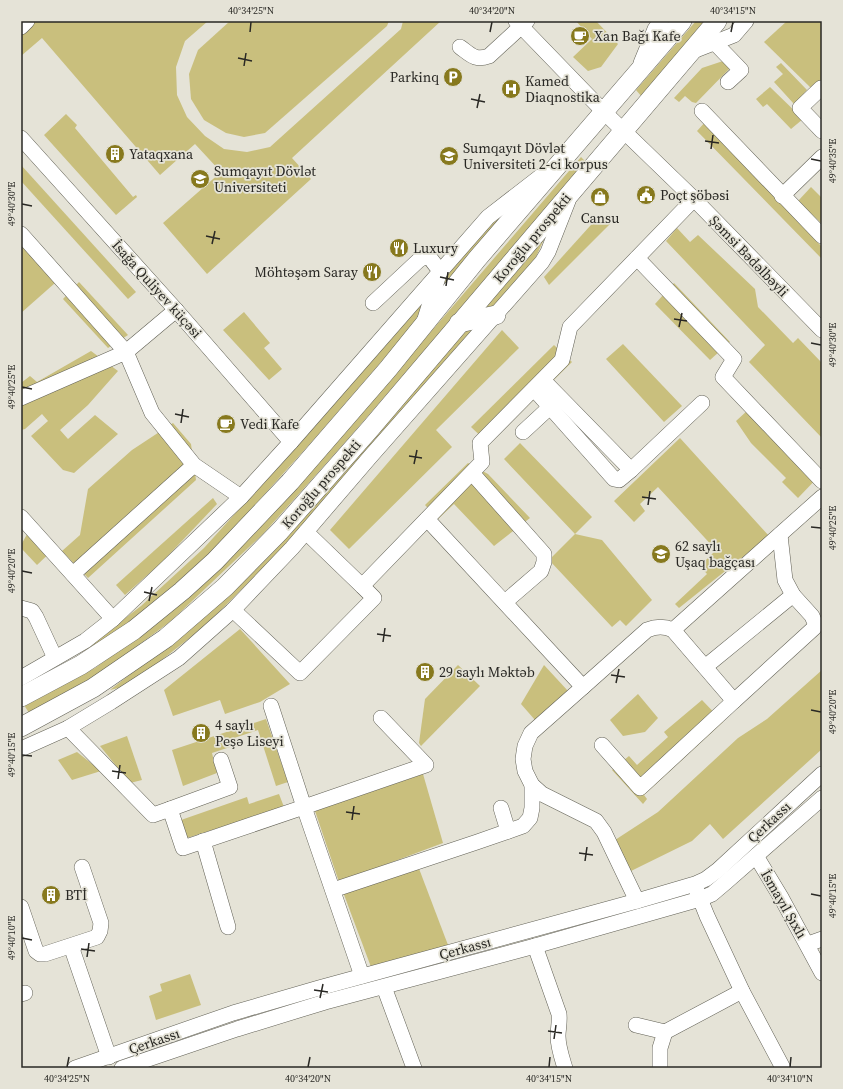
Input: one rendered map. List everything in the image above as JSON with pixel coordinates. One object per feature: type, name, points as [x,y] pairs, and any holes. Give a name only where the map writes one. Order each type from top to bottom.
[{"type":"main road","points":[[636,74],[682,21]]},
{"type":"main road","points":[[693,51],[717,21]]},
{"type":"main road","name":"Koroğlu prospekti","points":[[21,727],[93,688],[166,638],[225,587],[280,531],[370,429],[574,188],[693,51]]},
{"type":"main road","name":"Koroğlu prospekti","points":[[21,697],[81,665],[134,630],[182,591],[214,561],[290,482],[388,369],[477,259],[636,74]]},
{"type":"main road","points":[[459,323],[496,315]]},
{"type":"street","points":[[21,27],[27,21]]},
{"type":"street","points":[[636,74],[661,21]]},
{"type":"street","points":[[693,51],[734,35],[746,21]]},
{"type":"street","points":[[460,46],[475,58],[489,56],[522,23]]},
{"type":"street","name":"Şəmsi Bədəlbəyli","points":[[522,23],[604,112],[694,199],[822,330]]},
{"type":"street","points":[[714,42],[741,70],[728,82]]},
{"type":"street","points":[[822,89],[821,88],[800,108],[822,131]]},
{"type":"street","points":[[702,111],[822,236]]},
{"type":"street","name":"İsağa Quliyev küçəsi","points":[[21,138],[176,310],[291,442]]},
{"type":"street","points":[[782,196],[822,156]]},
{"type":"street","points":[[21,678],[85,641],[113,619],[241,497],[488,217],[561,160]]},
{"type":"street","points":[[21,749],[68,728],[179,658],[233,610],[292,548],[542,262],[548,252],[574,188]]},
{"type":"street","points":[[362,586],[482,462],[480,443],[562,360],[570,327],[694,199]]},
{"type":"street","points":[[21,234],[126,352],[152,413],[194,464],[241,497]]},
{"type":"street","points":[[373,303],[424,257],[430,258],[440,271]]},
{"type":"street","points":[[637,258],[734,359],[723,377],[822,481]]},
{"type":"street","points":[[422,326],[440,271]]},
{"type":"street","points":[[21,398],[126,352],[176,310]]},
{"type":"street","points":[[539,384],[550,407],[614,480],[619,480],[631,470],[702,403]]},
{"type":"street","points":[[539,384],[631,470]]},
{"type":"street","points":[[523,432],[550,407]]},
{"type":"street","points":[[73,574],[194,464]]},
{"type":"street","points":[[472,473],[544,554],[542,570],[505,602]]},
{"type":"street","points":[[673,630],[822,497]]},
{"type":"street","points":[[21,517],[113,619]]},
{"type":"street","points":[[427,519],[583,687]]},
{"type":"street","points":[[233,610],[300,673],[374,598],[306,532]]},
{"type":"street","points":[[602,744],[640,788],[814,628],[815,623],[812,616],[793,595],[785,580],[780,535]]},
{"type":"street","points":[[705,667],[793,595]]},
{"type":"street","points":[[21,608],[32,611],[55,658]]},
{"type":"street","points":[[637,901],[604,832],[596,821],[542,794],[532,785],[525,771],[522,759],[525,746],[531,733],[647,630],[655,627],[666,627],[673,630],[734,700]]},
{"type":"street","points":[[270,706],[362,976]]},
{"type":"street","points":[[170,809],[183,848],[426,765],[381,718]]},
{"type":"street","points":[[68,728],[153,815],[230,787],[221,760]]},
{"type":"street","name":"Çerkassı","points":[[75,1068],[233,1013],[695,884],[706,879],[718,870],[822,774]]},
{"type":"street","points":[[333,890],[522,826],[530,818],[532,808],[532,785]]},
{"type":"street","name":"Çerkassı","points":[[122,1068],[237,1029],[325,1002],[535,946],[700,899],[712,894],[822,798]]},
{"type":"street","points":[[501,808],[508,831]]},
{"type":"street","points":[[203,841],[228,928]]},
{"type":"street","name":"İsmayıl Şıxlı","points":[[756,856],[808,944],[822,973]]},
{"type":"street","points":[[21,907],[36,951],[40,954],[45,954],[96,937],[100,931],[101,923],[82,868]]},
{"type":"street","points":[[695,884],[700,899],[742,991],[783,1068]]},
{"type":"street","points":[[808,944],[822,939]]},
{"type":"street","points":[[71,946],[108,1057]]},
{"type":"street","points":[[535,946],[559,1014],[559,1048],[565,1068]]},
{"type":"street","points":[[384,987],[414,1068]]},
{"type":"street","points":[[636,1025],[665,1032],[742,991]]},
{"type":"street","points":[[660,1068],[660,1048],[665,1032]]},
{"type":"shaded area","points":[[21,21],[208,21],[185,41],[176,67],[177,95],[187,117],[205,136],[224,149],[247,152],[270,147],[401,29],[403,21],[441,21],[292,158],[311,179],[207,274],[163,223],[221,172],[195,144],[160,175],[42,38],[21,56]]},
{"type":"shaded area","points":[[230,21],[389,21],[387,26],[265,133],[244,137],[226,133],[204,120],[191,99],[189,74],[198,50]]},
{"type":"shaded area","points":[[576,21],[596,21],[618,44],[601,67],[588,71],[573,57],[592,39]]},
{"type":"shaded area","points":[[696,21],[706,21],[642,97],[636,90]]},
{"type":"shaded area","points":[[787,21],[822,21],[822,80],[812,89],[764,42]]},
{"type":"shaded area","points":[[726,60],[732,66],[696,103],[692,102],[685,96],[679,102],[674,98],[702,68]]},
{"type":"shaded area","points":[[781,63],[807,90],[794,104],[774,82],[783,74],[776,67]]},
{"type":"shaded area","points":[[770,87],[803,119],[791,129],[767,104],[763,107],[756,99]]},
{"type":"shaded area","points":[[66,114],[77,125],[75,128],[133,197],[136,195],[137,197],[116,215],[44,135]]},
{"type":"shaded area","points":[[707,120],[753,174],[822,247],[821,258],[697,131]]},
{"type":"shaded area","points":[[581,157],[587,163],[348,439],[263,534],[171,621],[101,673],[29,713],[24,705],[95,668],[165,616],[257,531]]},
{"type":"shaded area","points":[[21,165],[136,292],[128,299],[21,181]]},
{"type":"shaded area","points":[[811,187],[822,198],[821,223],[798,201]]},
{"type":"shaded area","points":[[516,205],[442,290],[450,267],[491,220]]},
{"type":"shaded area","points":[[599,216],[610,224],[549,285],[544,277]]},
{"type":"shaded area","points":[[677,228],[690,242],[698,235],[755,289],[758,307],[793,343],[798,338],[822,363],[822,438],[749,362],[765,345],[666,241]]},
{"type":"shaded area","points":[[545,237],[535,259],[490,310],[477,315]]},
{"type":"shaded area","points":[[21,245],[55,283],[21,313]]},
{"type":"shaded area","points":[[79,282],[128,335],[108,348],[63,299]]},
{"type":"shaded area","points":[[674,283],[730,342],[710,360],[655,304]]},
{"type":"shaded area","points":[[426,297],[414,324],[316,437],[210,555],[129,624],[98,645],[81,652],[141,606],[204,548],[306,435]]},
{"type":"shaded area","points":[[244,312],[270,343],[264,348],[282,369],[269,380],[223,330]]},
{"type":"shaded area","points":[[477,327],[286,544],[206,625],[130,685],[110,690],[206,615],[462,332]]},
{"type":"shaded area","points":[[502,330],[519,348],[436,430],[452,447],[349,549],[330,530]]},
{"type":"shaded area","points":[[623,344],[682,406],[664,422],[606,359]]},
{"type":"shaded area","points":[[554,345],[572,362],[489,444],[471,427]]},
{"type":"shaded area","points":[[91,351],[118,371],[88,405],[60,430],[68,439],[95,415],[118,434],[74,473],[63,470],[31,436],[48,421],[42,414],[25,429],[21,430],[21,383],[30,376],[37,382]]},
{"type":"shaded area","points":[[748,410],[822,473],[798,498],[782,482],[786,478],[751,443],[736,421]]},
{"type":"shaded area","points":[[173,423],[191,444],[196,480],[88,578],[62,551],[80,535],[88,489],[132,450]]},
{"type":"shaded area","points":[[680,438],[769,536],[679,608],[675,604],[707,574],[700,566],[716,550],[658,487],[640,504],[645,511],[634,522],[614,501]]},
{"type":"shaded area","points":[[520,443],[592,517],[575,534],[504,459]]},
{"type":"shaded area","points":[[468,463],[488,474],[530,518],[494,546],[454,504],[438,519],[425,505]]},
{"type":"shaded area","points":[[213,498],[217,504],[162,562],[125,595],[116,585]]},
{"type":"shaded area","points":[[34,522],[57,546],[37,565],[21,548],[21,545]]},
{"type":"shaded area","points":[[575,534],[602,540],[652,600],[626,626],[620,620],[612,627],[549,560]]},
{"type":"shaded area","points":[[240,629],[290,684],[260,702],[225,714],[220,700],[173,716],[164,690]]},
{"type":"shaded area","points":[[458,665],[480,686],[421,746],[419,743],[425,699]]},
{"type":"shaded area","points":[[544,665],[568,691],[535,720],[521,704]]},
{"type":"shaded area","points":[[822,670],[822,749],[723,839],[710,824],[692,841],[631,871],[615,840],[658,812],[738,738],[767,719]]},
{"type":"shaded area","points":[[638,694],[658,718],[645,732],[623,736],[610,720]]},
{"type":"shaded area","points":[[702,700],[723,722],[644,795],[647,799],[643,804],[612,770],[629,756],[637,765],[668,737],[664,732]]},
{"type":"shaded area","points":[[266,719],[288,782],[276,786],[258,730],[228,740],[230,747],[212,753],[217,773],[183,786],[172,750]]},
{"type":"shaded area","points":[[127,736],[142,780],[130,783],[100,746]]},
{"type":"shaded area","points":[[77,752],[101,771],[72,780],[58,760]]},
{"type":"shaded area","points":[[423,774],[443,843],[339,882],[315,811]]},
{"type":"shaded area","points":[[279,794],[284,807],[187,838],[181,820],[247,797],[249,804]]},
{"type":"shaded area","points":[[418,866],[448,945],[371,967],[343,892]]},
{"type":"shaded area","points":[[190,974],[201,1005],[156,1020],[149,996],[162,991],[160,984]]},
{"type":"place","name":"Xan Bağı Kafe","points":[[580,36]]},
{"type":"place","name":"Parkinq","points":[[453,77]]},
{"type":"place","name":"Kamed Diaqnostika","points":[[511,89]]},
{"type":"place","name":"Yataqxana","points":[[115,154]]},
{"type":"place","name":"Sumqayıt Dövlət Universiteti 2-ci korpus","points":[[449,156]]},
{"type":"place","name":"Sumqayıt Dövlət Universiteti","points":[[200,179]]},
{"type":"place","name":"Poçt şöbəsi","points":[[646,195]]},
{"type":"place","name":"Cansu","points":[[600,197]]},
{"type":"place","name":"Luxury","points":[[399,248]]},
{"type":"place","name":"Möhtəşəm Saray","points":[[372,272]]},
{"type":"place","name":"Vedi Kafe","points":[[226,424]]},
{"type":"place","name":"62 saylı Uşaq bağçası","points":[[661,554]]},
{"type":"place","name":"29 saylı Məktəb","points":[[425,672]]},
{"type":"place","name":"4 saylı Peşə Liseyi","points":[[201,733]]},
{"type":"place","name":"BTİ","points":[[51,895]]}]
